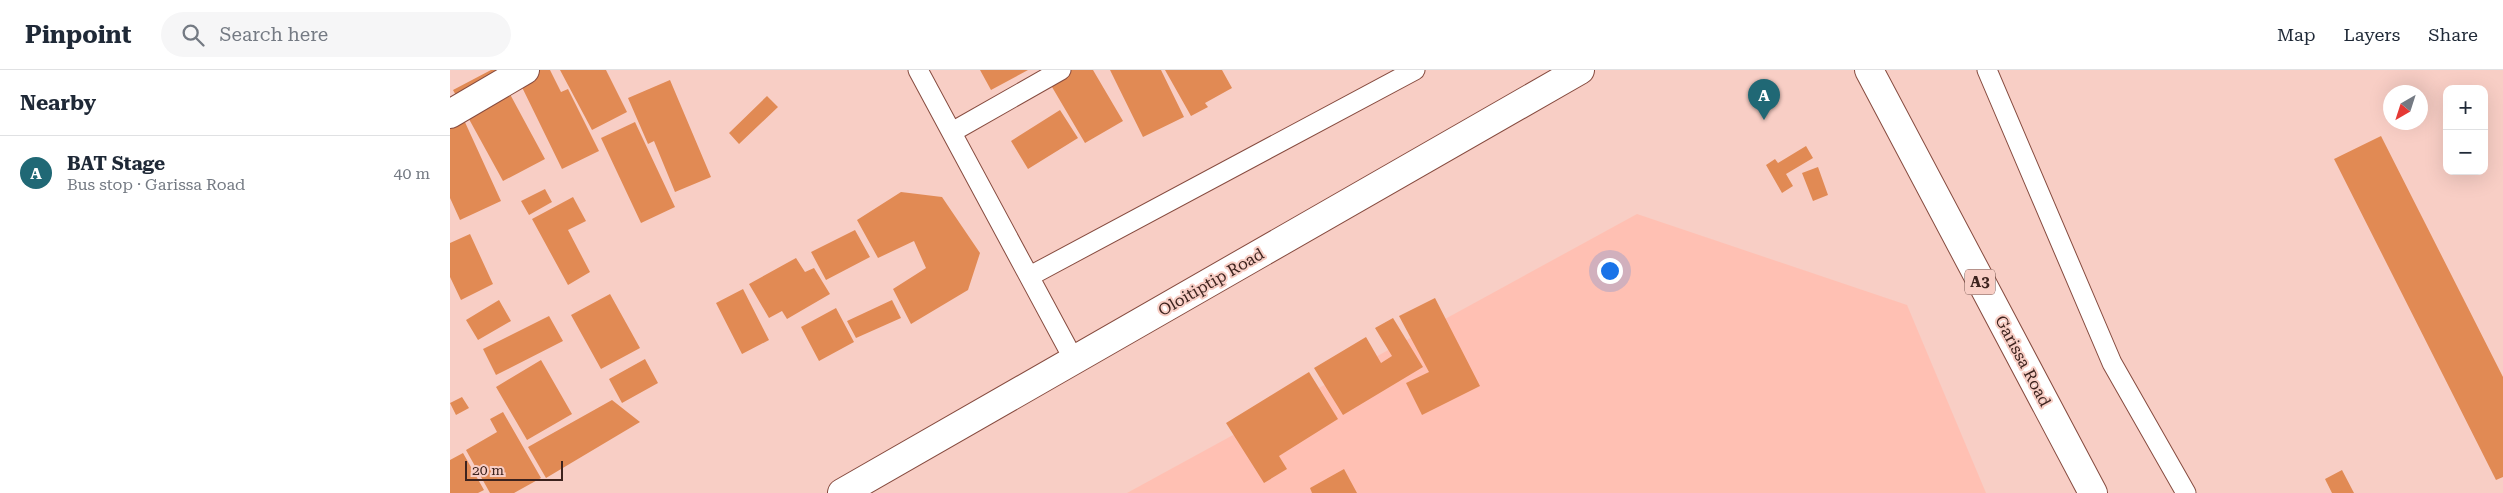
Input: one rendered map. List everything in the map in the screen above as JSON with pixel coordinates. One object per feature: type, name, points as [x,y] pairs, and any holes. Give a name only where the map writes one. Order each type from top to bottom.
[{"type":"main road","points":[[450,114],[525,70]]},
{"type":"main road","name":"Oloitiptip Road","points":[[842,493],[1580,70]]},
{"type":"main road","name":"Garissa Road","points":[[1869,70],[2093,493]]},
{"type":"lane","points":[[918,70],[1074,360]]},
{"type":"lane","points":[[952,132],[1061,70]]},
{"type":"lane","points":[[1030,276],[1415,70]]},
{"type":"lane","points":[[1987,70],[2112,363],[2186,493]]},
{"type":"shaded area","points":[[1637,214],[1907,305],[1986,493],[1127,493]]},
{"type":"building","points":[[491,70],[497,70],[545,159],[503,181],[453,90]]},
{"type":"building","points":[[531,70],[550,70],[561,92],[568,89],[599,151],[562,169],[517,77]]},
{"type":"building","points":[[560,70],[606,70],[627,112],[592,130]]},
{"type":"building","points":[[980,70],[1028,70],[991,90]]},
{"type":"building","points":[[1042,70],[1093,70],[1123,121],[1085,143]]},
{"type":"building","points":[[1110,70],[1161,70],[1184,117],[1143,137]]},
{"type":"building","points":[[1165,70],[1222,70],[1232,88],[1205,103],[1208,107],[1191,116]]},
{"type":"building","points":[[670,80],[711,177],[675,192],[654,141],[648,144],[628,98]]},
{"type":"building","points":[[767,96],[778,107],[739,144],[729,133]]},
{"type":"building","points":[[1060,110],[1078,138],[1028,169],[1011,141]]},
{"type":"building","points":[[464,120],[501,201],[460,220],[450,198],[450,126]]},
{"type":"building","points":[[635,122],[675,207],[641,223],[601,138]]},
{"type":"building","points":[[2381,136],[2503,377],[2503,477],[2496,480],[2334,159]]},
{"type":"building","points":[[1806,146],[1813,158],[1786,174],[1793,186],[1782,193],[1766,165],[1775,159],[1778,163]]},
{"type":"building","points":[[1818,167],[1828,195],[1813,201],[1802,173]]},
{"type":"building","points":[[545,189],[552,202],[529,215],[521,201]]},
{"type":"building","points":[[901,192],[942,197],[980,253],[968,290],[911,324],[893,289],[926,268],[914,241],[878,258],[857,220]]},
{"type":"building","points":[[573,197],[586,221],[568,230],[590,272],[568,285],[532,219]]},
{"type":"building","points":[[855,230],[870,257],[826,280],[811,252]]},
{"type":"building","points":[[470,234],[493,284],[461,300],[450,277],[450,243]]},
{"type":"building","points":[[796,258],[805,272],[814,268],[830,294],[787,319],[782,311],[769,318],[749,284]]},
{"type":"building","points":[[743,289],[769,340],[742,354],[716,303]]},
{"type":"building","points":[[610,294],[640,348],[601,369],[571,315]]},
{"type":"building","points":[[1435,298],[1480,386],[1422,415],[1406,383],[1429,372],[1399,316]]},
{"type":"building","points":[[499,300],[511,321],[478,340],[466,320]]},
{"type":"building","points":[[892,300],[901,318],[856,338],[847,321]]},
{"type":"building","points":[[836,308],[854,342],[819,361],[801,327]]},
{"type":"building","points":[[549,316],[563,341],[496,375],[483,349]]},
{"type":"building","points":[[1393,318],[1423,367],[1343,415],[1314,368],[1366,337],[1381,363],[1392,356],[1375,328]]},
{"type":"building","points":[[645,359],[658,383],[622,403],[609,379]]},
{"type":"building","points":[[541,360],[572,414],[527,440],[496,387]]},
{"type":"building","points":[[1309,372],[1338,419],[1279,456],[1287,469],[1264,483],[1226,423]]},
{"type":"building","points":[[462,397],[469,408],[456,415],[450,403]]},
{"type":"building","points":[[612,400],[640,422],[546,478],[528,447]]},
{"type":"building","points":[[503,412],[541,478],[514,493],[490,493],[466,450],[497,432],[490,419]]},
{"type":"building","points":[[463,453],[484,490],[478,493],[450,493],[450,460]]},
{"type":"building","points":[[1344,469],[1357,493],[1312,493],[1310,488]]},
{"type":"building","points":[[2342,470],[2354,493],[2332,493],[2325,479]]},
{"type":"place","name":"BAT Stage","points":[[1764,120]]}]
